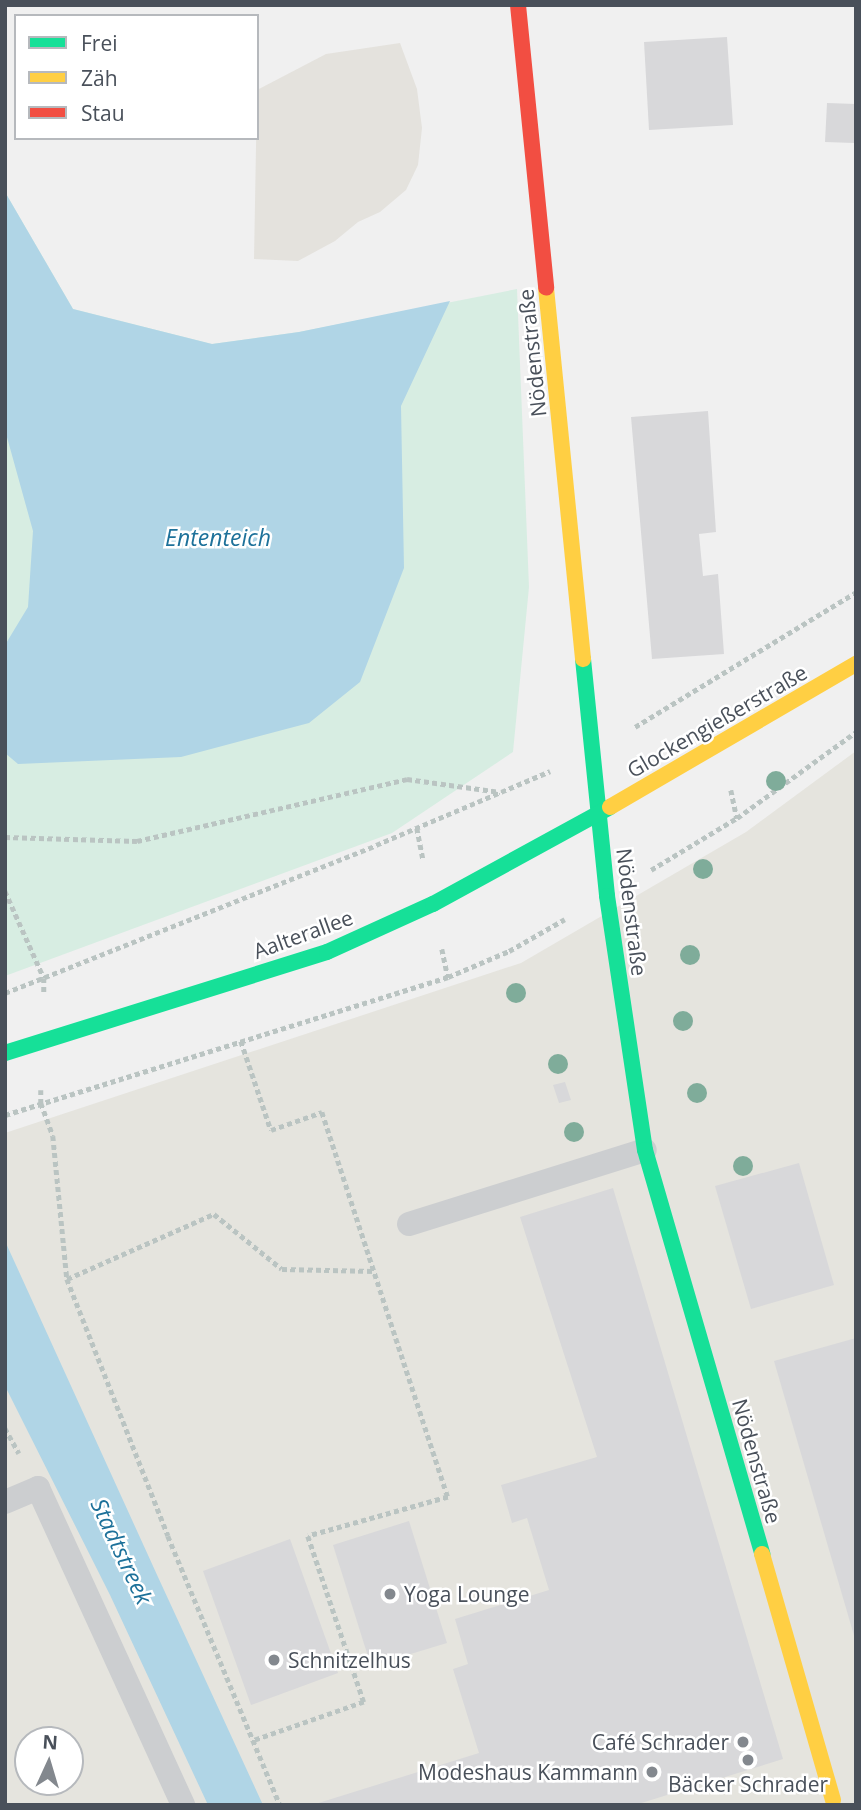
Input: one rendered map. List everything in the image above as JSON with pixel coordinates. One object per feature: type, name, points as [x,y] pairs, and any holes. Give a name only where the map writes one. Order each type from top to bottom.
[{"type":"street","name":"Nödenstraße","points":[[518,5],[607,896],[645,1150],[832,1800]]},
{"type":"street","name":"Glockengießerstraße","points":[[599,814],[856,664]]},
{"type":"street","name":"Aalterallee","points":[[5,1053],[327,951],[433,904],[599,814]]},
{"type":"lane","points":[[409,1224],[645,1150]]},
{"type":"lane","points":[[5,1502],[38,1488],[183,1805]]},
{"type":"path","points":[[5,993],[501,792],[593,752],[856,592]]},
{"type":"path","points":[[5,836],[137,842],[407,779],[501,792]]},
{"type":"path","points":[[5,891],[44,978],[41,1103],[52,1136],[68,1279],[280,1805]]},
{"type":"path","points":[[241,1041],[271,1130],[322,1111],[448,1497],[308,1536],[364,1702],[252,1741]]},
{"type":"path","points":[[68,1279],[215,1214],[282,1269],[374,1271]]},
{"type":"shaded area","points":[[856,751],[856,1805],[5,1805],[5,1133],[521,963],[746,832]]},
{"type":"green space","points":[[5,192],[73,309],[212,344],[299,332],[517,289],[529,587],[513,752],[392,833],[5,976]]},
{"type":"sand","points":[[400,43],[417,89],[422,128],[418,165],[406,190],[380,212],[358,222],[335,241],[298,261],[254,259],[259,89],[326,54]]},
{"type":"water","name":"Ententeich","points":[[5,192],[73,309],[212,344],[299,332],[450,301],[401,406],[404,568],[360,682],[309,723],[181,757],[18,764],[5,753],[5,645],[28,607],[33,531],[5,430]]},
{"type":"water","name":"Stadtstreek","points":[[5,1241],[263,1805],[208,1805],[110,1595],[5,1386]]},
{"type":"building","points":[[727,37],[733,125],[649,130],[644,42]]},
{"type":"building","points":[[827,103],[856,104],[854,143],[825,142]]},
{"type":"building","points":[[708,411],[716,532],[699,534],[703,576],[718,574],[724,654],[652,659],[631,417]]},
{"type":"building","points":[[565,1082],[571,1100],[559,1103],[553,1085]]},
{"type":"building","points":[[799,1163],[834,1285],[751,1309],[715,1186]]},
{"type":"building","points":[[613,1188],[783,1759],[635,1805],[312,1805],[479,1753],[453,1669],[468,1664],[455,1619],[549,1590],[527,1518],[512,1523],[501,1485],[597,1457],[520,1217]]},
{"type":"building","points":[[856,1338],[856,1639],[855,1639],[774,1361]]},
{"type":"building","name":"Yoga Lounge","points":[[409,1521],[447,1643],[371,1666],[333,1545]]},
{"type":"building","points":[[290,1539],[338,1673],[251,1705],[203,1571]]},
{"type":"traffic: fast","points":[[583,659],[607,896],[645,1150],[762,1554]]},
{"type":"traffic: fast","points":[[5,1053],[327,952],[433,904],[610,807]]},
{"type":"traffic: slow","points":[[546,288],[583,659]]},
{"type":"traffic: slow","points":[[610,807],[856,664]]},
{"type":"traffic: slow","points":[[762,1554],[833,1800]]},
{"type":"traffic: jam","points":[[518,5],[546,288]]},
{"type":"place","name":"Yoga Lounge","points":[[390,1594]]},
{"type":"place","name":"Schnitzelhus","points":[[274,1660]]},
{"type":"place","name":"Café Schrader","points":[[743,1742]]},
{"type":"place","name":"Bäcker Schrader","points":[[748,1760]]},
{"type":"place","name":"Modeshaus Kammann","points":[[652,1772]]}]
